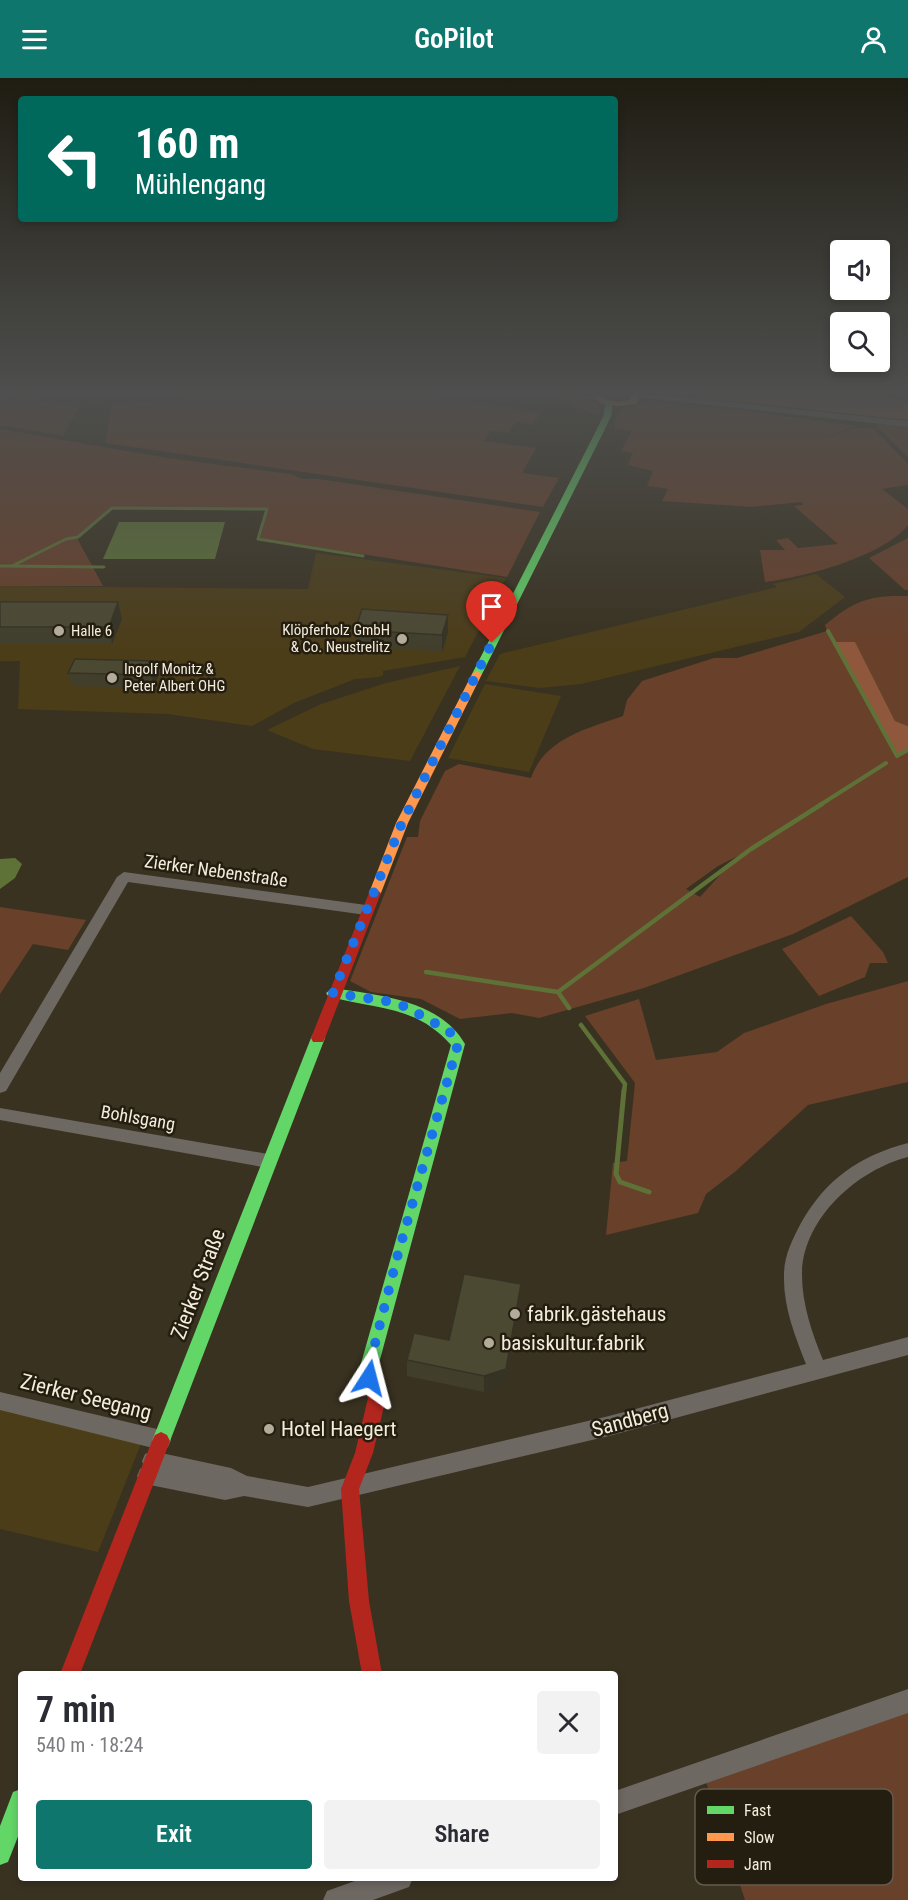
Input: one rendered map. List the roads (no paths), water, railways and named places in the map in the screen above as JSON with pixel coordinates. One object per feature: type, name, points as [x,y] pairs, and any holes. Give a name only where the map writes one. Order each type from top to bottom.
[{"type":"main road","name":"Zierker Straße","points":[[71,1671],[366,910],[423,778],[578,480]]},
{"type":"main road","points":[[333,993],[392,1002],[406,1007],[449,1031],[458,1044],[398,1254],[369,1367],[369,1378],[377,1398],[364,1453],[350,1489],[359,1601],[371,1671]]},
{"type":"main road","points":[[0,1854],[18,1808]]},
{"type":"street","name":"Zierker Nebenstraße","points":[[0,1087],[124,877],[366,910]]},
{"type":"street","name":"Bohlsgang","points":[[0,1114],[268,1161]]},
{"type":"street","points":[[817,1368],[798,1309],[793,1274],[798,1247],[819,1206],[835,1186],[862,1166],[886,1155],[908,1150]]},
{"type":"street","name":"Sandberg","points":[[149,1469],[225,1490],[244,1486],[308,1497],[350,1489],[609,1426],[817,1368],[908,1346]]},
{"type":"street","name":"Zierker Seegang","points":[[0,1401],[161,1440]]},
{"type":"street","points":[[618,1802],[908,1701]]},
{"type":"street","points":[[336,1900],[391,1881]]},
{"type":"waterway","points":[[12,566],[66,539],[78,537],[112,508],[267,509],[258,539],[363,556]]},
{"type":"waterway","points":[[0,566],[104,567]]},
{"type":"waterway","points":[[828,631],[897,756],[908,750]]},
{"type":"waterway","points":[[820,805],[886,763]]},
{"type":"waterway","points":[[558,992],[751,849],[822,804]]},
{"type":"waterway","points":[[426,972],[558,992]]},
{"type":"waterway","points":[[558,992],[569,1008]]},
{"type":"waterway","points":[[581,1025],[625,1084],[624,1091]]},
{"type":"waterway","points":[[624,1090],[616,1174],[620,1182],[649,1192]]},
{"type":"place","name":"Halle 6","points":[[59,631]]},
{"type":"place","name":"Klöpferholz GmbH & Co. Neustrelitz","points":[[402,639]]},
{"type":"place","name":"Ingolf Monitz & Peter Albert OHG","points":[[112,678]]},
{"type":"place","name":"fabrik.gästehaus","points":[[515,1314]]},
{"type":"place","name":"basiskultur.fabrik","points":[[489,1343]]},
{"type":"place","name":"Hotel Haegert","points":[[269,1429]]}]
